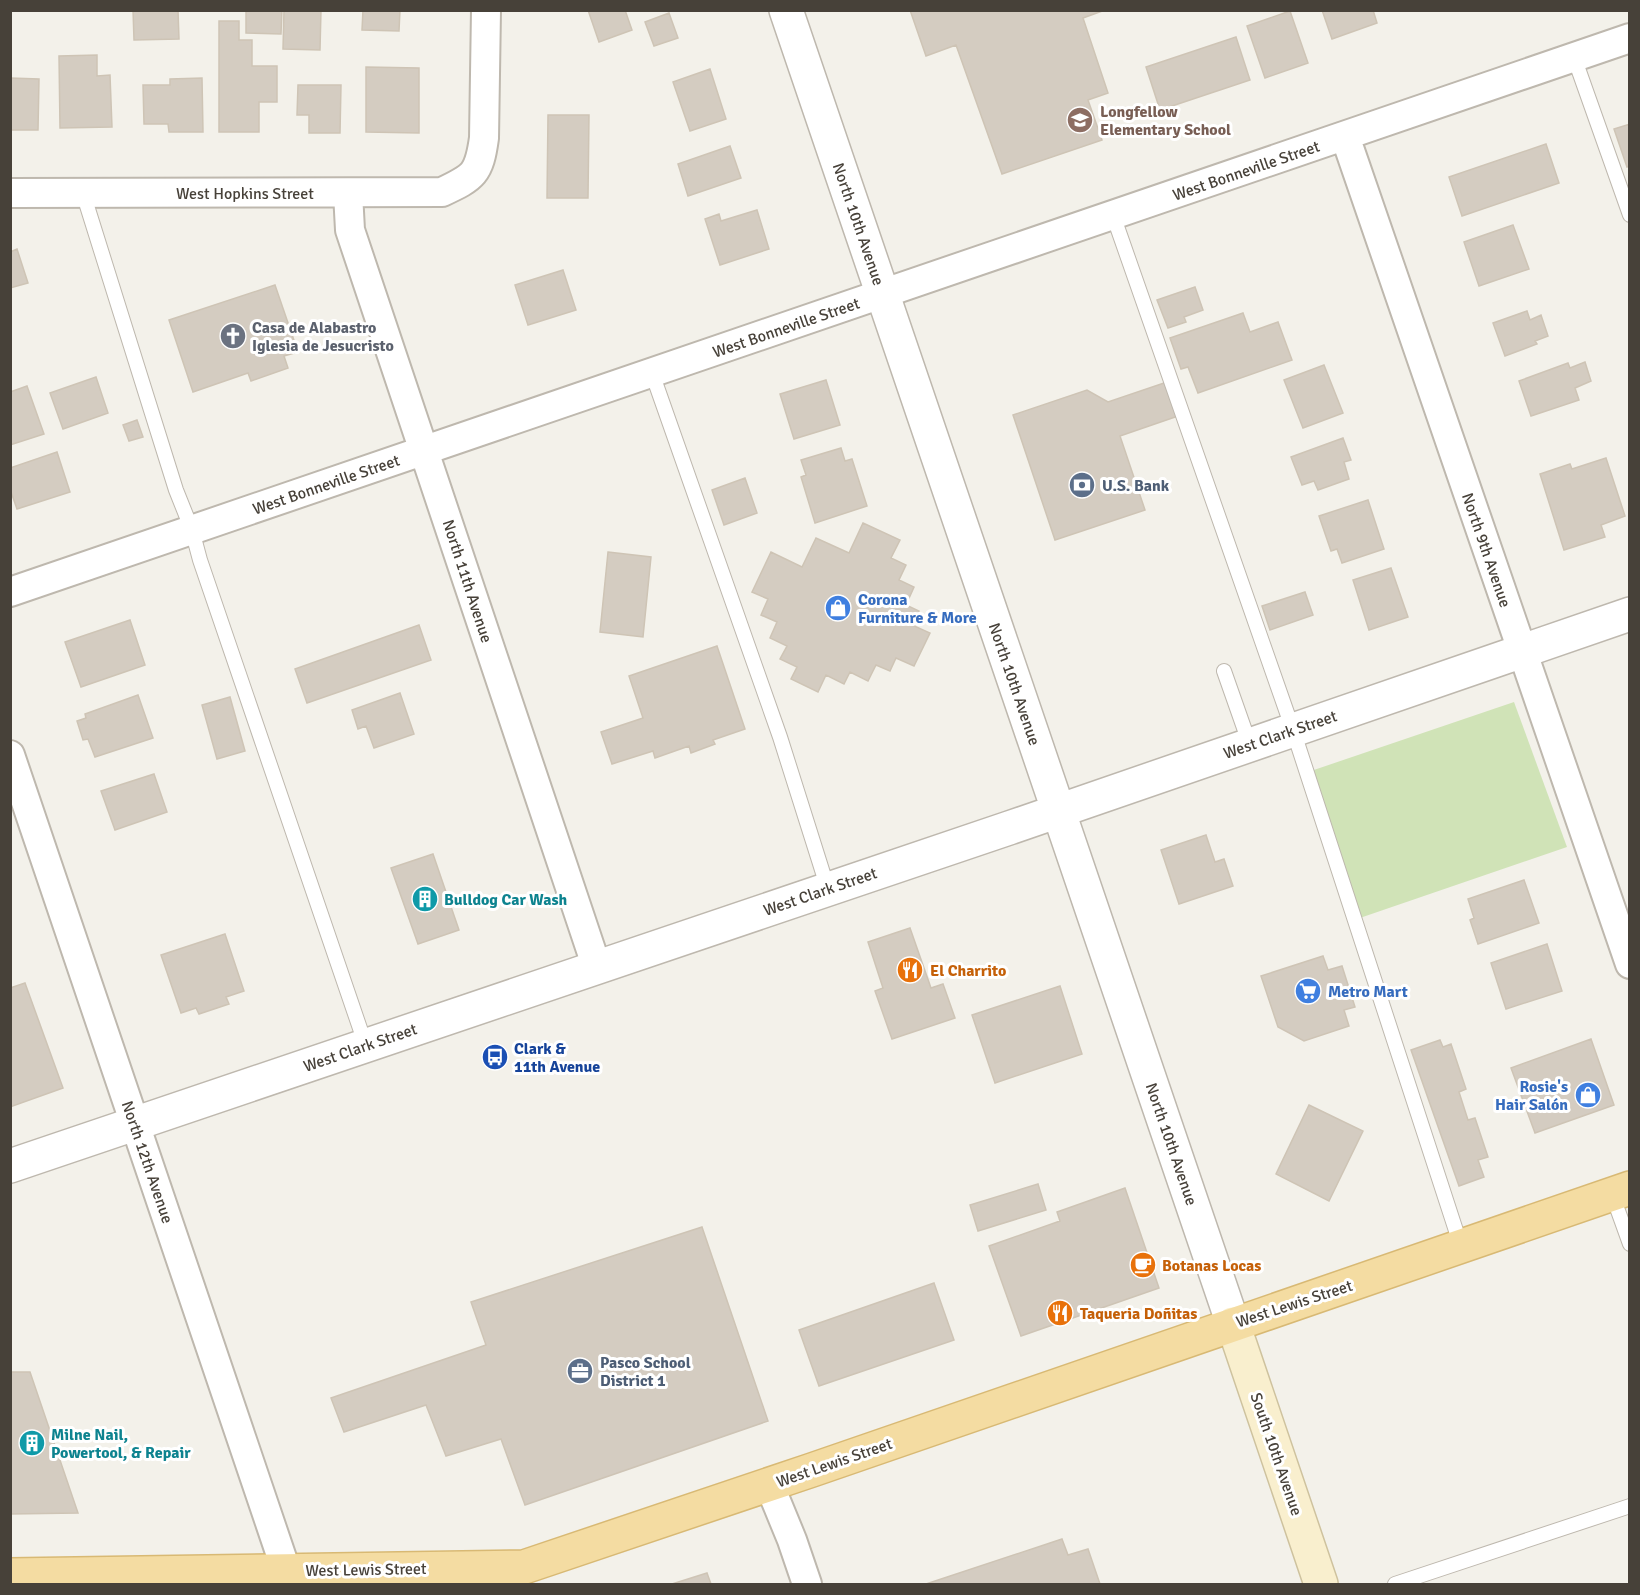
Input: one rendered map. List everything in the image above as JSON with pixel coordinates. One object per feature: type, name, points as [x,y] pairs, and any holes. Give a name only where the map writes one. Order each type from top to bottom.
[{"type":"main road","name":"West Lewis Street","points":[[10,1575],[524,1567],[1621,1191]]},
{"type":"main road","name":"South 10th Avenue","points":[[1233,1324],[1322,1584]]},
{"type":"street","name":"West Hopkins Street","points":[[10,193],[442,192],[474,174],[481,157],[484,138],[486,10]]},
{"type":"street","name":"North 10th Avenue","points":[[786,10],[1233,1324]]},
{"type":"street","name":"West Bonneville Street","points":[[10,592],[1629,39]]},
{"type":"street","name":"North 9th Avenue","points":[[1345,136],[1629,964]]},
{"type":"street","name":"North 11th Avenue","points":[[348,193],[350,230],[597,968]]},
{"type":"street","name":"West Clark Street","points":[[10,1166],[597,968],[1629,614]]},
{"type":"street","name":"North 12th Avenue","points":[[10,755],[286,1570]]},
{"type":"street","points":[[769,1484],[807,1584]]},
{"type":"lane","points":[[1574,57],[1629,215]]},
{"type":"lane","points":[[83,193],[176,490],[192,530],[200,560],[366,1046]]},
{"type":"lane","points":[[1113,215],[1293,730],[1461,1246]]},
{"type":"lane","points":[[652,373],[780,737],[828,889]]},
{"type":"lane","points":[[1224,671],[1250,745]]},
{"type":"lane","points":[[1621,1191],[1629,1244]]},
{"type":"lane","points":[[1395,1584],[1629,1506]]},
{"type":"green space","points":[[1514,702],[1567,847],[1354,920],[1305,773]]},
{"type":"building","points":[[133,10],[178,10],[179,39],[134,40]]},
{"type":"building","points":[[246,10],[282,10],[281,34],[246,33]]},
{"type":"building","points":[[284,10],[321,10],[320,50],[283,49]]},
{"type":"building","points":[[363,10],[400,10],[399,31],[362,30]]},
{"type":"building","points":[[588,10],[625,10],[632,30],[599,42]]},
{"type":"building","name":"Longfellow Elementary School","points":[[910,10],[1105,10],[1083,18],[1108,93],[1088,100],[1102,140],[1002,174],[956,45],[926,56]]},
{"type":"building","points":[[1322,10],[1373,10],[1377,23],[1332,39]]},
{"type":"building","points":[[1290,11],[1308,63],[1265,78],[1247,26]]},
{"type":"building","points":[[669,13],[678,38],[654,46],[645,22]]},
{"type":"building","points":[[219,21],[239,21],[239,40],[252,40],[252,66],[277,66],[277,102],[259,102],[259,132],[219,132]]},
{"type":"building","points":[[1236,37],[1250,80],[1160,110],[1146,67]]},
{"type":"building","points":[[97,55],[97,76],[110,75],[112,127],[60,128],[59,56]]},
{"type":"building","points":[[366,67],[419,68],[419,133],[366,132]]},
{"type":"building","points":[[710,69],[726,119],[690,131],[673,82]]},
{"type":"building","points":[[10,78],[39,79],[38,130],[10,130]]},
{"type":"building","points":[[202,78],[203,132],[169,132],[168,124],[144,124],[143,85],[170,85],[170,79]]},
{"type":"building","points":[[298,85],[341,85],[340,133],[309,133],[309,115],[297,115]]},
{"type":"building","points":[[548,115],[589,115],[588,198],[547,198]]},
{"type":"building","points":[[1630,124],[1630,166],[1627,167],[1614,129]]},
{"type":"building","points":[[1546,144],[1559,183],[1462,216],[1449,177]]},
{"type":"building","points":[[730,146],[741,178],[688,196],[678,164]]},
{"type":"building","points":[[757,210],[769,249],[720,265],[705,219],[719,214],[721,221]]},
{"type":"building","points":[[1513,225],[1529,269],[1479,286],[1464,242]]},
{"type":"building","points":[[17,249],[28,283],[10,288],[10,252]]},
{"type":"building","points":[[563,270],[576,310],[528,325],[515,285]]},
{"type":"building","name":"Casa de Alabastro Iglesia de Jesucristo","points":[[275,285],[298,352],[284,356],[288,368],[251,381],[248,373],[193,392],[169,320]]},
{"type":"building","points":[[1195,287],[1203,310],[1184,317],[1186,322],[1168,328],[1157,300]]},
{"type":"building","points":[[1527,311],[1530,320],[1541,315],[1548,336],[1535,341],[1537,344],[1505,356],[1493,323]]},
{"type":"building","points":[[1243,313],[1250,332],[1278,322],[1292,360],[1198,393],[1188,367],[1181,369],[1170,338]]},
{"type":"building","points":[[1585,362],[1591,381],[1575,388],[1579,400],[1531,416],[1519,381],[1568,363],[1570,368]]},
{"type":"building","points":[[1324,365],[1343,413],[1303,428],[1284,380]]},
{"type":"building","points":[[96,377],[108,413],[63,429],[50,393]]},
{"type":"building","points":[[826,380],[840,425],[794,439],[780,394]]},
{"type":"building","points":[[1170,381],[1181,415],[1120,436],[1145,510],[1055,540],[1013,415],[1087,390],[1108,402]]},
{"type":"building","points":[[27,386],[44,434],[10,445],[10,392]]},
{"type":"building","points":[[137,420],[143,437],[129,441],[123,425]]},
{"type":"building","points":[[1343,438],[1351,460],[1344,462],[1349,479],[1318,490],[1314,481],[1302,485],[1291,457]]},
{"type":"building","points":[[841,448],[845,461],[852,459],[867,506],[815,523],[801,477],[806,475],[801,460]]},
{"type":"building","points":[[57,452],[70,492],[17,509],[10,489],[10,468]]},
{"type":"building","points":[[1606,458],[1625,516],[1601,525],[1605,537],[1564,550],[1540,474],[1570,464],[1572,469]]},
{"type":"building","points":[[745,478],[757,513],[724,525],[712,490]]},
{"type":"building","points":[[1368,500],[1384,549],[1342,563],[1337,549],[1331,551],[1319,516]]},
{"type":"building","name":"Corona Furniture & More","points":[[863,523],[900,540],[891,558],[906,565],[899,580],[914,587],[906,605],[919,611],[912,625],[930,633],[914,666],[896,658],[890,671],[876,665],[868,681],[850,672],[844,684],[826,675],[818,692],[791,679],[797,667],[780,659],[787,646],[770,638],[777,622],[761,615],[768,599],[752,592],[771,552],[802,567],[816,538],[849,553]]},
{"type":"building","points":[[608,552],[651,557],[643,637],[600,632]]},
{"type":"building","points":[[1391,568],[1408,617],[1369,630],[1353,580]]},
{"type":"building","points":[[1305,592],[1313,615],[1270,630],[1262,606]]},
{"type":"building","points":[[130,620],[145,665],[81,687],[65,642]]},
{"type":"building","points":[[419,625],[431,660],[307,703],[295,669]]},
{"type":"building","points":[[717,646],[745,729],[713,740],[715,744],[691,753],[689,746],[655,758],[653,751],[612,764],[601,732],[643,718],[629,676]]},
{"type":"building","points":[[400,693],[414,734],[374,748],[366,726],[358,729],[352,710]]},
{"type":"building","points":[[138,695],[153,738],[95,757],[88,739],[83,740],[77,721],[86,718],[85,714]]},
{"type":"building","points":[[230,697],[245,751],[217,759],[202,705]]},
{"type":"building","points":[[154,774],[167,812],[115,830],[101,791]]},
{"type":"building","points":[[1206,835],[1215,862],[1224,859],[1233,886],[1179,904],[1161,850]]},
{"type":"building","name":"Bulldog Car Wash","points":[[433,854],[459,930],[418,944],[391,868]]},
{"type":"building","points":[[1524,880],[1539,923],[1478,944],[1470,920],[1474,918],[1468,899]]},
{"type":"building","points":[[910,928],[931,988],[943,984],[955,1018],[892,1039],[875,991],[883,988],[868,942]]},
{"type":"building","points":[[225,934],[244,991],[226,997],[229,1004],[199,1014],[196,1008],[181,1013],[161,955]]},
{"type":"building","points":[[1547,944],[1562,991],[1506,1009],[1491,963]]},
{"type":"building","name":"Metro Mart","points":[[1323,956],[1328,970],[1342,966],[1355,1007],[1344,1010],[1349,1026],[1304,1041],[1278,1027],[1261,976]]},
{"type":"building","points":[[25,983],[63,1088],[10,1107],[10,988]]},
{"type":"building","points":[[1060,986],[1082,1054],[995,1083],[972,1015]]},
{"type":"building","points":[[1591,1039],[1614,1105],[1535,1133],[1511,1068]]},
{"type":"building","points":[[1440,1040],[1443,1047],[1451,1044],[1466,1089],[1459,1092],[1468,1120],[1475,1118],[1488,1157],[1478,1160],[1484,1177],[1459,1186],[1411,1050]]},
{"type":"building","points":[[1309,1105],[1363,1131],[1329,1201],[1276,1174]]},
{"type":"building","points":[[1038,1184],[1046,1210],[978,1231],[970,1205]]},
{"type":"building","points":[[1125,1188],[1159,1288],[1021,1336],[989,1246],[1060,1221],[1057,1212]]},
{"type":"building","name":"Pasco School District 1","points":[[702,1227],[768,1421],[525,1505],[501,1439],[446,1456],[426,1405],[344,1432],[331,1398],[486,1345],[471,1302]]},
{"type":"building","points":[[934,1283],[954,1340],[819,1386],[799,1330]]},
{"type":"building","name":"Milne Nail, Powertool, & Repair","points":[[10,1372],[30,1372],[78,1513],[10,1514]]},
{"type":"building","points":[[1062,1539],[1068,1555],[1088,1549],[1100,1584],[926,1584]]},
{"type":"building","points":[[707,1573],[711,1584],[672,1584]]},
{"type":"place","name":"Longfellow Elementary School","points":[[1080,120]]},
{"type":"place","name":"Casa de Alabastro Iglesia de Jesucristo","points":[[233,336]]},
{"type":"place","name":"U.S. Bank","points":[[1082,485]]},
{"type":"place","name":"Corona Furniture & More","points":[[838,608]]},
{"type":"place","name":"Bulldog Car Wash","points":[[425,899]]},
{"type":"place","name":"El Charrito","points":[[910,970]]},
{"type":"place","name":"Metro Mart","points":[[1308,991]]},
{"type":"place","name":"Clark & 11th Avenue","points":[[495,1057]]},
{"type":"place","name":"Rosie's Hair Salón","points":[[1588,1095]]},
{"type":"place","name":"Botanas Locas","points":[[1143,1265]]},
{"type":"place","name":"Taqueria Doñitas","points":[[1060,1313]]},
{"type":"place","name":"Pasco School District 1","points":[[580,1371]]},
{"type":"place","name":"Milne Nail, Powertool, & Repair","points":[[32,1443]]}]
